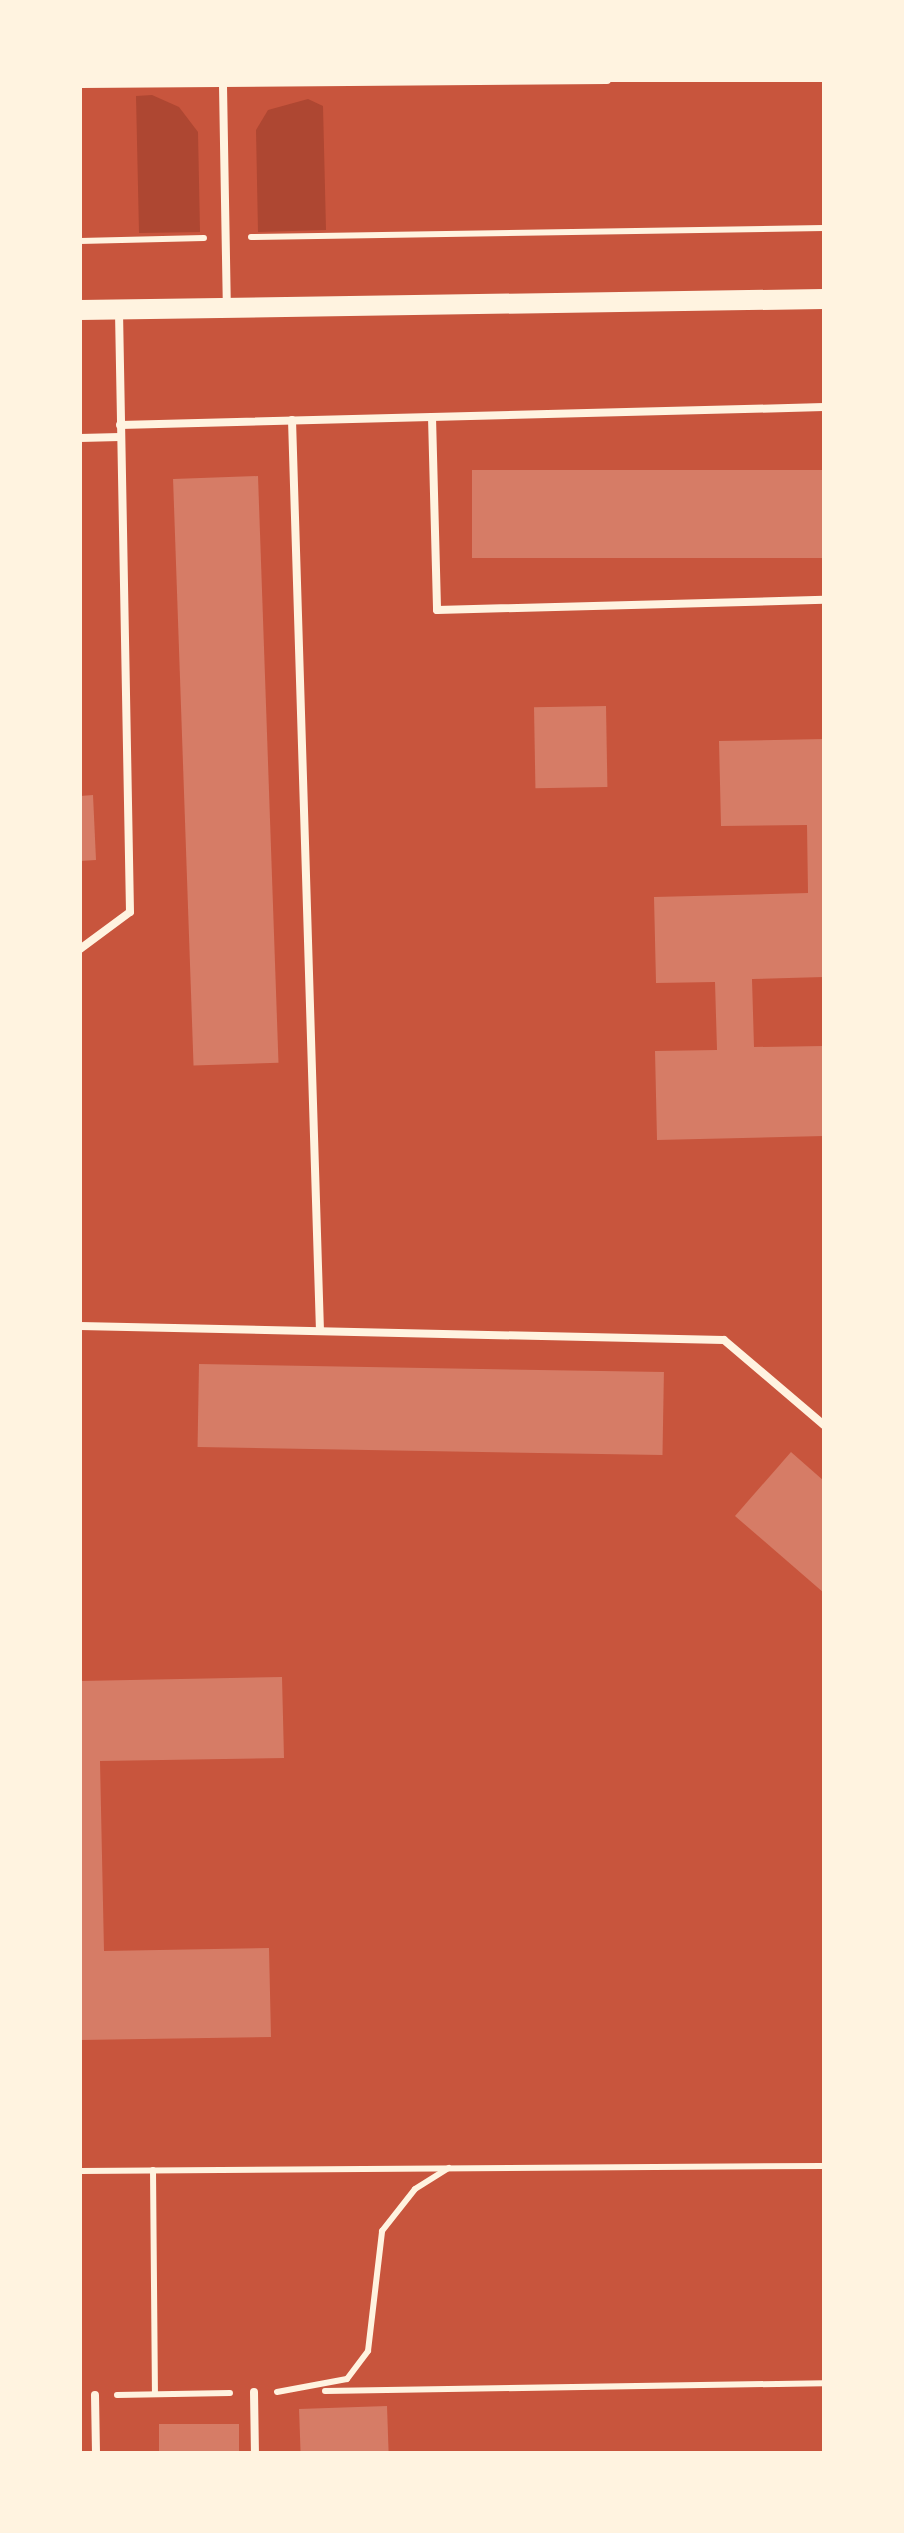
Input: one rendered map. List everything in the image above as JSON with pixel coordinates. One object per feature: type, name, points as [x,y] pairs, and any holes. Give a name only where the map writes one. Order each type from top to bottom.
[{"type":"main road","points":[[80,310],[226,305],[824,300]]},
{"type":"lane","points":[[80,84],[223,86],[607,80]]},
{"type":"lane","points":[[223,86],[226,305]]},
{"type":"lane","points":[[80,949],[130,912],[119,308]]},
{"type":"lane","points":[[120,425],[824,407]]},
{"type":"lane","points":[[432,417],[438,610],[824,600]]},
{"type":"lane","points":[[292,420],[320,1331]]},
{"type":"lane","points":[[80,438],[120,437]]},
{"type":"lane","points":[[80,1326],[724,1340],[824,1424]]},
{"type":"lane","points":[[254,2392],[255,2453]]},
{"type":"lane","points":[[95,2395],[96,2453]]},
{"type":"path","points":[[80,240],[824,228]]},
{"type":"path","points":[[80,2170],[824,2166]]},
{"type":"path","points":[[322,2391],[346,2380],[368,2351],[382,2230],[414,2189],[450,2168]]},
{"type":"path","points":[[153,2170],[155,2394]]},
{"type":"path","points":[[95,2395],[824,2383]]},
{"type":"shaded area","points":[[152,95],[179,107],[198,132],[200,232],[139,233],[136,96]]},
{"type":"shaded area","points":[[308,99],[323,106],[326,230],[258,232],[256,130],[268,110]]},
{"type":"building","points":[[472,470],[824,470],[824,558],[472,558]]},
{"type":"building","points":[[258,476],[278,1063],[194,1066],[173,479]]},
{"type":"building","points":[[606,706],[607,787],[535,788],[534,707]]},
{"type":"building","points":[[824,739],[824,977],[752,979],[754,1047],[824,1046],[824,1136],[657,1140],[655,1051],[717,1050],[715,982],[656,983],[654,897],[808,893],[807,825],[721,826],[719,741]]},
{"type":"building","points":[[93,795],[96,860],[80,861],[80,796]]},
{"type":"building","points":[[199,1364],[664,1372],[662,1455],[198,1447]]},
{"type":"building","points":[[791,1452],[824,1481],[824,1593],[735,1516]]},
{"type":"building","points":[[282,1677],[284,1758],[100,1761],[104,1951],[269,1948],[271,2037],[80,2040],[80,1681]]},
{"type":"building","points":[[387,2406],[389,2453],[301,2453],[299,2409]]},
{"type":"building","points":[[159,2424],[239,2424],[239,2453],[159,2453]]}]
